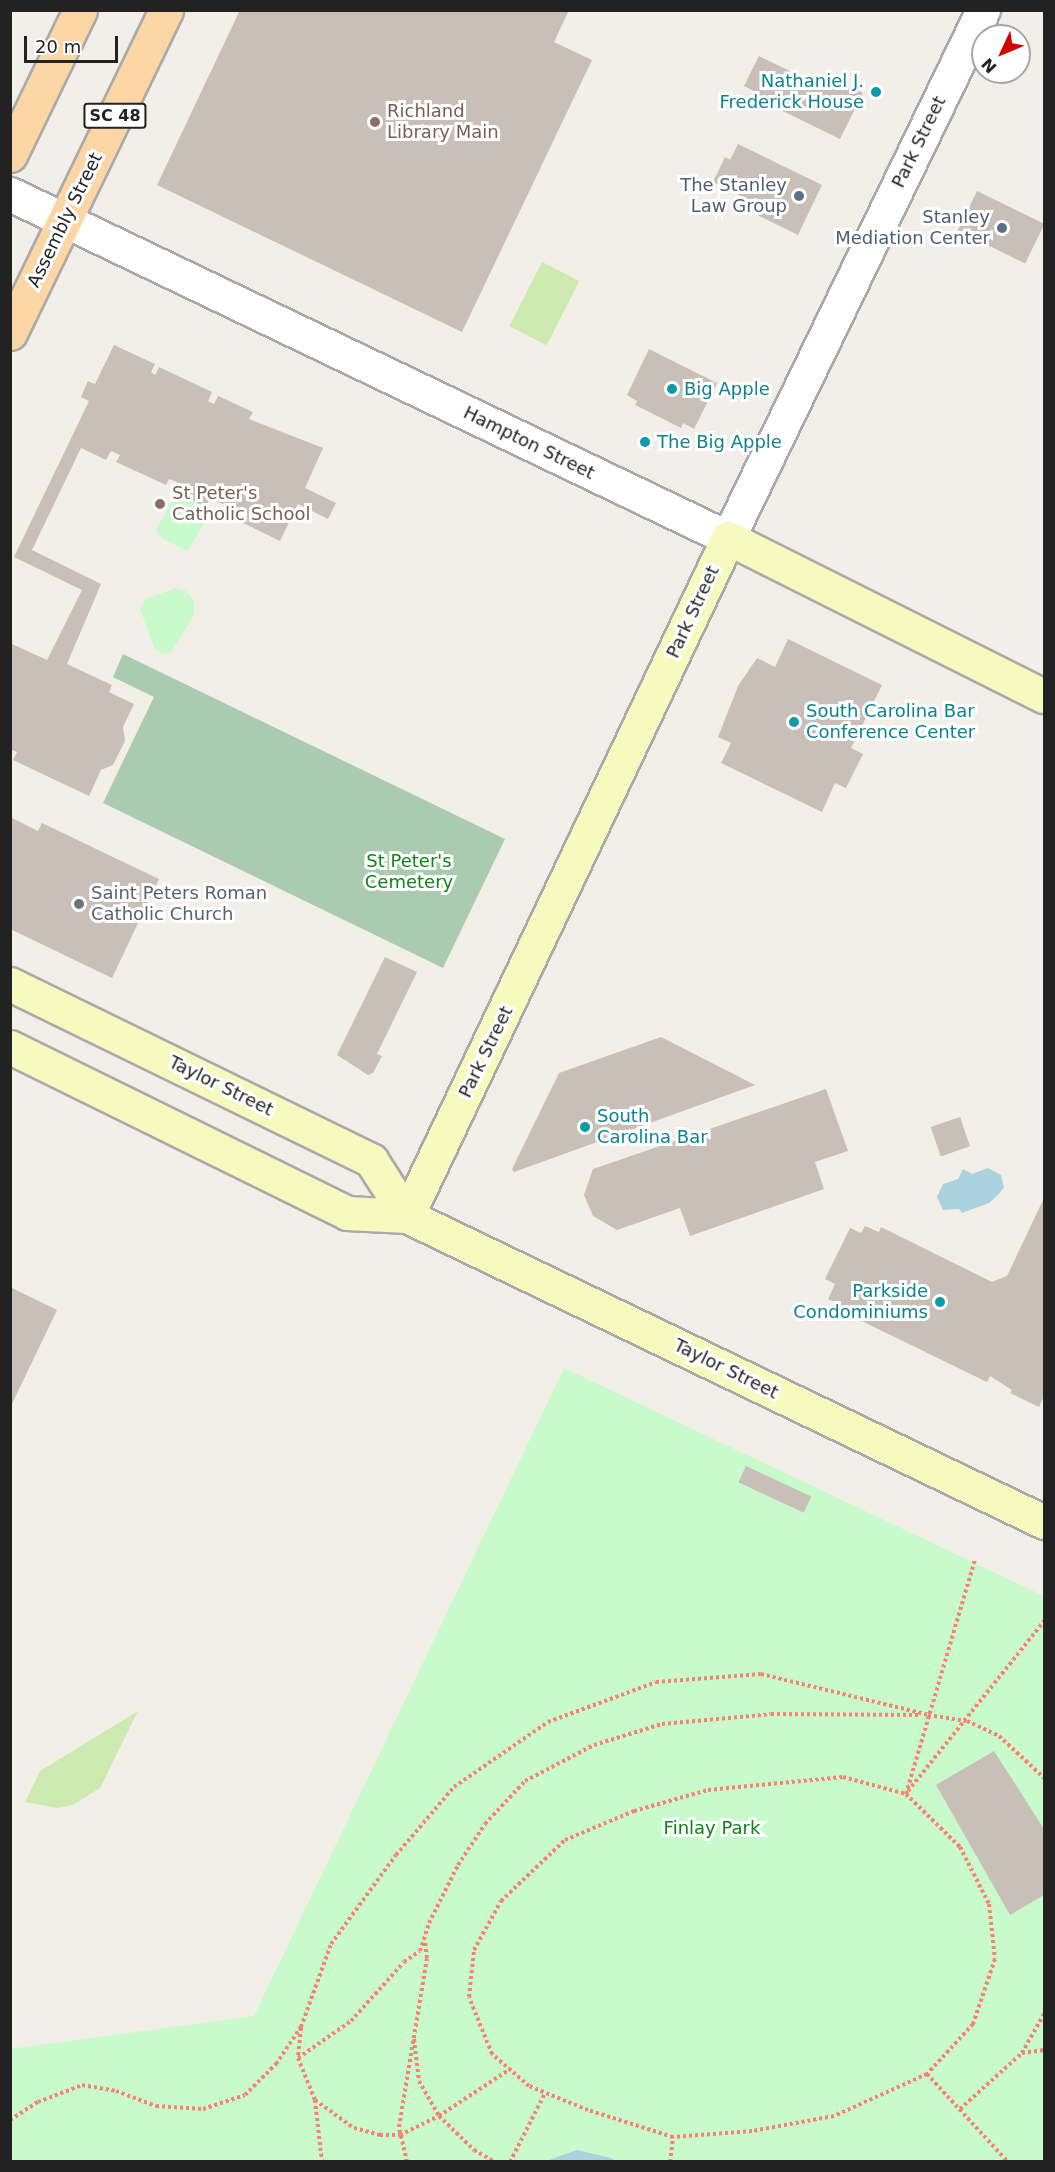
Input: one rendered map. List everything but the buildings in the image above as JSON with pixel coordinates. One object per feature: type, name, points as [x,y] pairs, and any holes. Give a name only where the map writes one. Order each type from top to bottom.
[{"type":"main road","points":[[10,155],[80,10]]},
{"type":"main road","name":"Assembly Street","points":[[10,333],[166,10]]},
{"type":"main road","name":"Hampton Street","points":[[728,538],[1044,696]]},
{"type":"main road","name":"Park Street","points":[[407,1216],[728,538]]},
{"type":"main road","name":"Taylor Street","points":[[10,984],[371,1160],[407,1216]]},
{"type":"main road","name":"Taylor Street","points":[[10,1047],[347,1213],[407,1216],[1042,1513]]},
{"type":"street","name":"Park Street","points":[[728,538],[983,10]]},
{"type":"street","name":"Hampton Street","points":[[10,194],[728,538]]},
{"type":"path","points":[[906,1794],[975,1559]]},
{"type":"path","points":[[906,1794],[967,1721],[1044,1621]]},
{"type":"path","points":[[10,2120],[38,2102],[82,2085],[116,2091],[156,2106],[203,2109],[245,2095],[276,2064],[301,2027],[332,1944],[396,1856],[454,1787],[548,1722],[656,1682],[761,1674],[929,1715],[967,1721],[999,1736],[1044,1778]]},
{"type":"path","points":[[298,2058],[351,2021],[404,1962],[420,1951],[458,1865],[485,1824],[525,1781],[594,1745],[662,1724],[771,1714],[929,1715]]},
{"type":"path","points":[[843,1776],[906,1794],[960,1847],[989,1904],[995,1959],[973,2024],[927,2074],[834,2116],[752,2131],[673,2137],[529,2086],[492,2054],[470,1997],[474,1950],[501,1901],[566,1840],[644,1808],[708,1790],[763,1782],[843,1776]]},
{"type":"path","points":[[407,2162],[400,2135],[427,1959],[425,1937]]},
{"type":"path","points":[[960,2109],[1022,2053],[1044,2014]]},
{"type":"path","points":[[301,2027],[298,2058],[315,2100],[322,2162]]},
{"type":"path","points":[[414,2033],[419,2081],[439,2116],[474,2150],[495,2162]]},
{"type":"path","points":[[1022,2053],[1044,2050]]},
{"type":"path","points":[[315,2100],[354,2128],[380,2135],[400,2135],[439,2116],[510,2069]]},
{"type":"path","points":[[927,2074],[1008,2162]]},
{"type":"path","points":[[510,2162],[545,2092]]},
{"type":"path","points":[[670,2162],[673,2137]]},
{"type":"green space","points":[[542,262],[579,281],[547,345],[509,326]]},
{"type":"green space","points":[[185,499],[201,507],[207,518],[188,551],[163,539],[156,530],[171,503]]},
{"type":"green space","points":[[175,588],[186,591],[194,601],[194,615],[171,652],[162,654],[155,649],[140,609],[144,600]]},
{"type":"green space","name":"St Peter's Cemetery","points":[[123,654],[505,839],[443,968],[103,803],[154,697],[113,677]]},
{"type":"green space","name":"Finlay Park","points":[[564,1368],[1044,1596],[1044,2161],[11,2161],[10,2049],[254,2016]]},
{"type":"green space","points":[[138,1711],[100,1788],[73,1805],[57,1808],[25,1802],[40,1771]]},
{"type":"water","points":[[988,1168],[1001,1175],[1004,1187],[999,1194],[989,1203],[962,1213],[959,1209],[943,1210],[937,1197],[943,1184],[958,1179],[963,1169],[972,1174]]},
{"type":"water","points":[[577,2150],[611,2158],[616,2161],[546,2161]]},
{"type":"place","name":"Nathaniel J. Frederick House","points":[[876,92]]},
{"type":"place","name":"Richland Library Main","points":[[375,122]]},
{"type":"place","name":"The Stanley Law Group","points":[[799,196]]},
{"type":"place","name":"Stanley Mediation Center","points":[[1002,228]]},
{"type":"place","name":"Big Apple","points":[[672,389]]},
{"type":"place","name":"The Big Apple","points":[[645,442]]},
{"type":"place","name":"St Peter's Catholic School","points":[[160,504]]},
{"type":"place","name":"South Carolina Bar Conference Center","points":[[794,722]]},
{"type":"place","name":"Saint Peters Roman Catholic Church","points":[[79,904]]},
{"type":"place","name":"South Carolina Bar","points":[[585,1127]]},
{"type":"place","name":"Parkside Condominiums","points":[[940,1302]]}]
